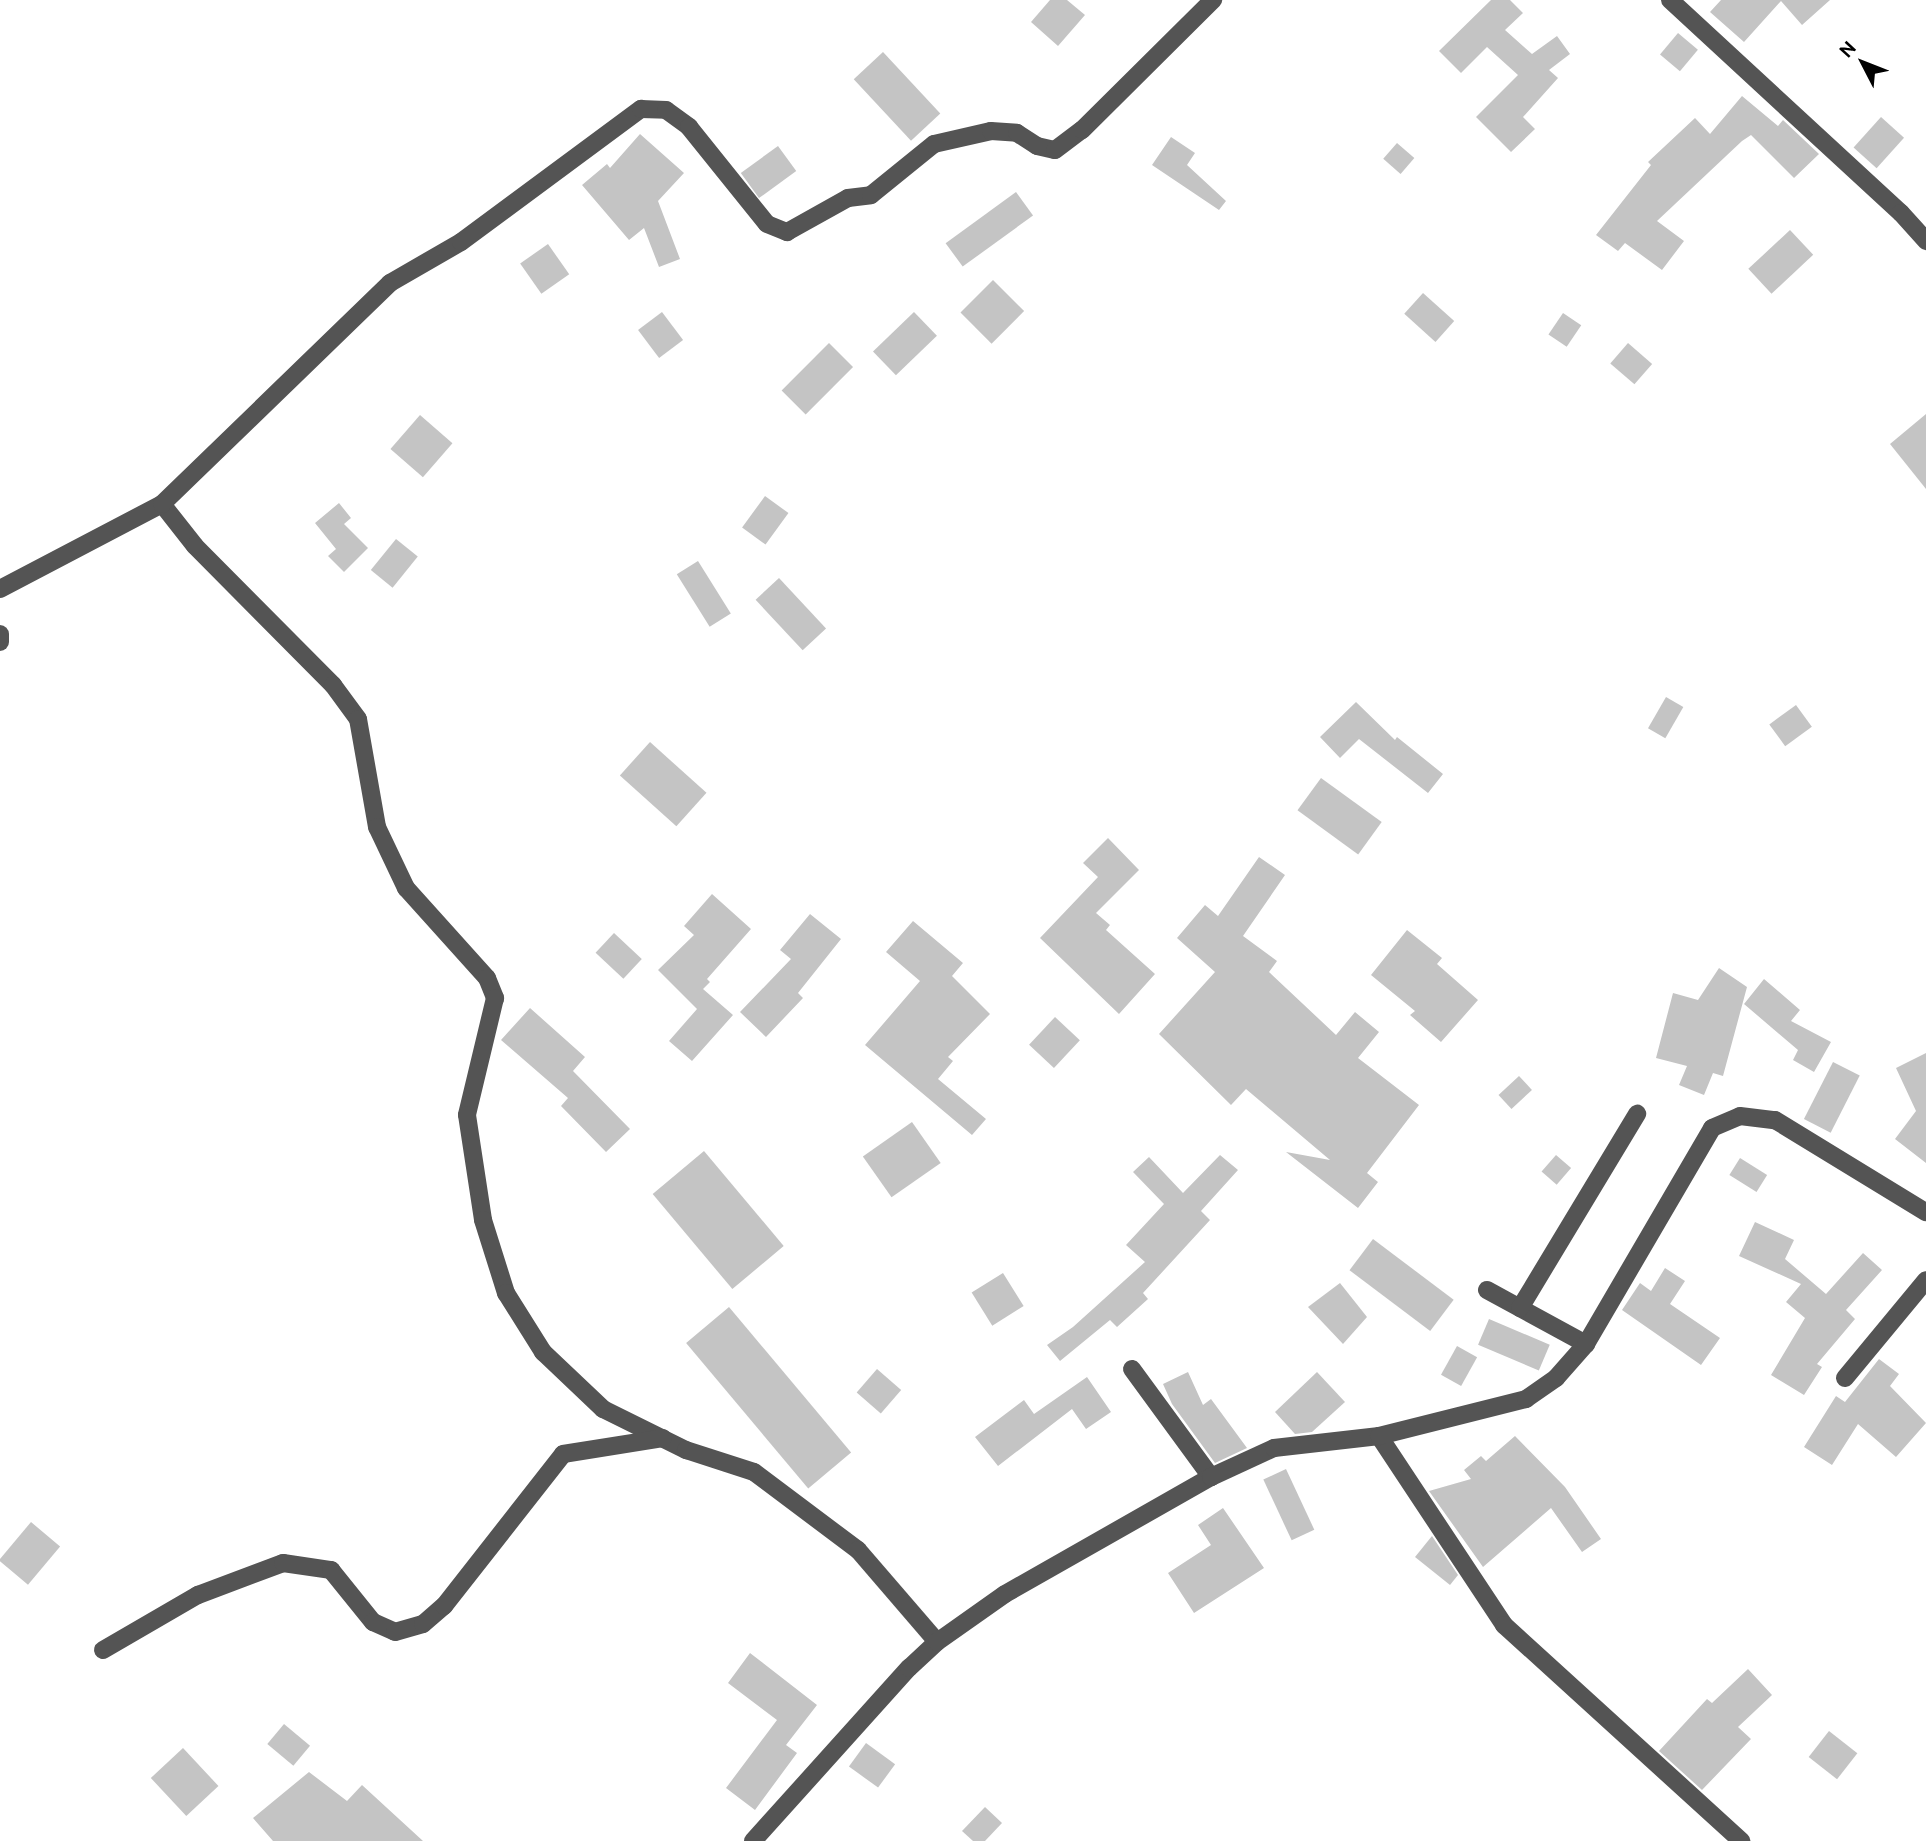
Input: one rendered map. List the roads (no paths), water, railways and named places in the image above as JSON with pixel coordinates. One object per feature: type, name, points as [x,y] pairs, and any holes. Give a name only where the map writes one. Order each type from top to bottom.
[{"type":"street","points":[[0,589],[162,504],[390,283],[460,242],[641,109],[666,110],[689,127],[767,224],[787,232],[848,198],[871,195],[934,144],[991,131],[1017,132],[1037,146],[1055,150],[1082,130],[1213,0]]},
{"type":"street","points":[[1670,0],[1901,213],[1926,241]]},
{"type":"street","points":[[162,504],[195,546],[333,685],[358,719],[377,827],[406,888],[487,978],[495,998],[467,1115],[483,1220],[506,1293],[543,1352],[603,1409],[685,1450],[754,1472],[858,1550],[937,1642]]},
{"type":"street","points":[[0,634],[0,642]]},
{"type":"street","points":[[1520,1308],[1637,1114]]},
{"type":"street","points":[[753,1841],[937,1642],[1005,1594],[1211,1477],[1274,1448],[1379,1436],[1526,1399],[1556,1378],[1586,1344],[1712,1128],[1740,1116],[1775,1120],[1926,1212]]},
{"type":"street","points":[[1844,1378],[1926,1280]]},
{"type":"street","points":[[1487,1290],[1586,1344]]},
{"type":"street","points":[[1132,1369],[1211,1477]]},
{"type":"street","points":[[1379,1436],[1504,1625],[1741,1841]]},
{"type":"street","points":[[103,1650],[198,1595],[283,1563],[331,1570],[373,1622],[395,1632],[423,1624],[444,1606],[563,1454],[663,1438]]}]
